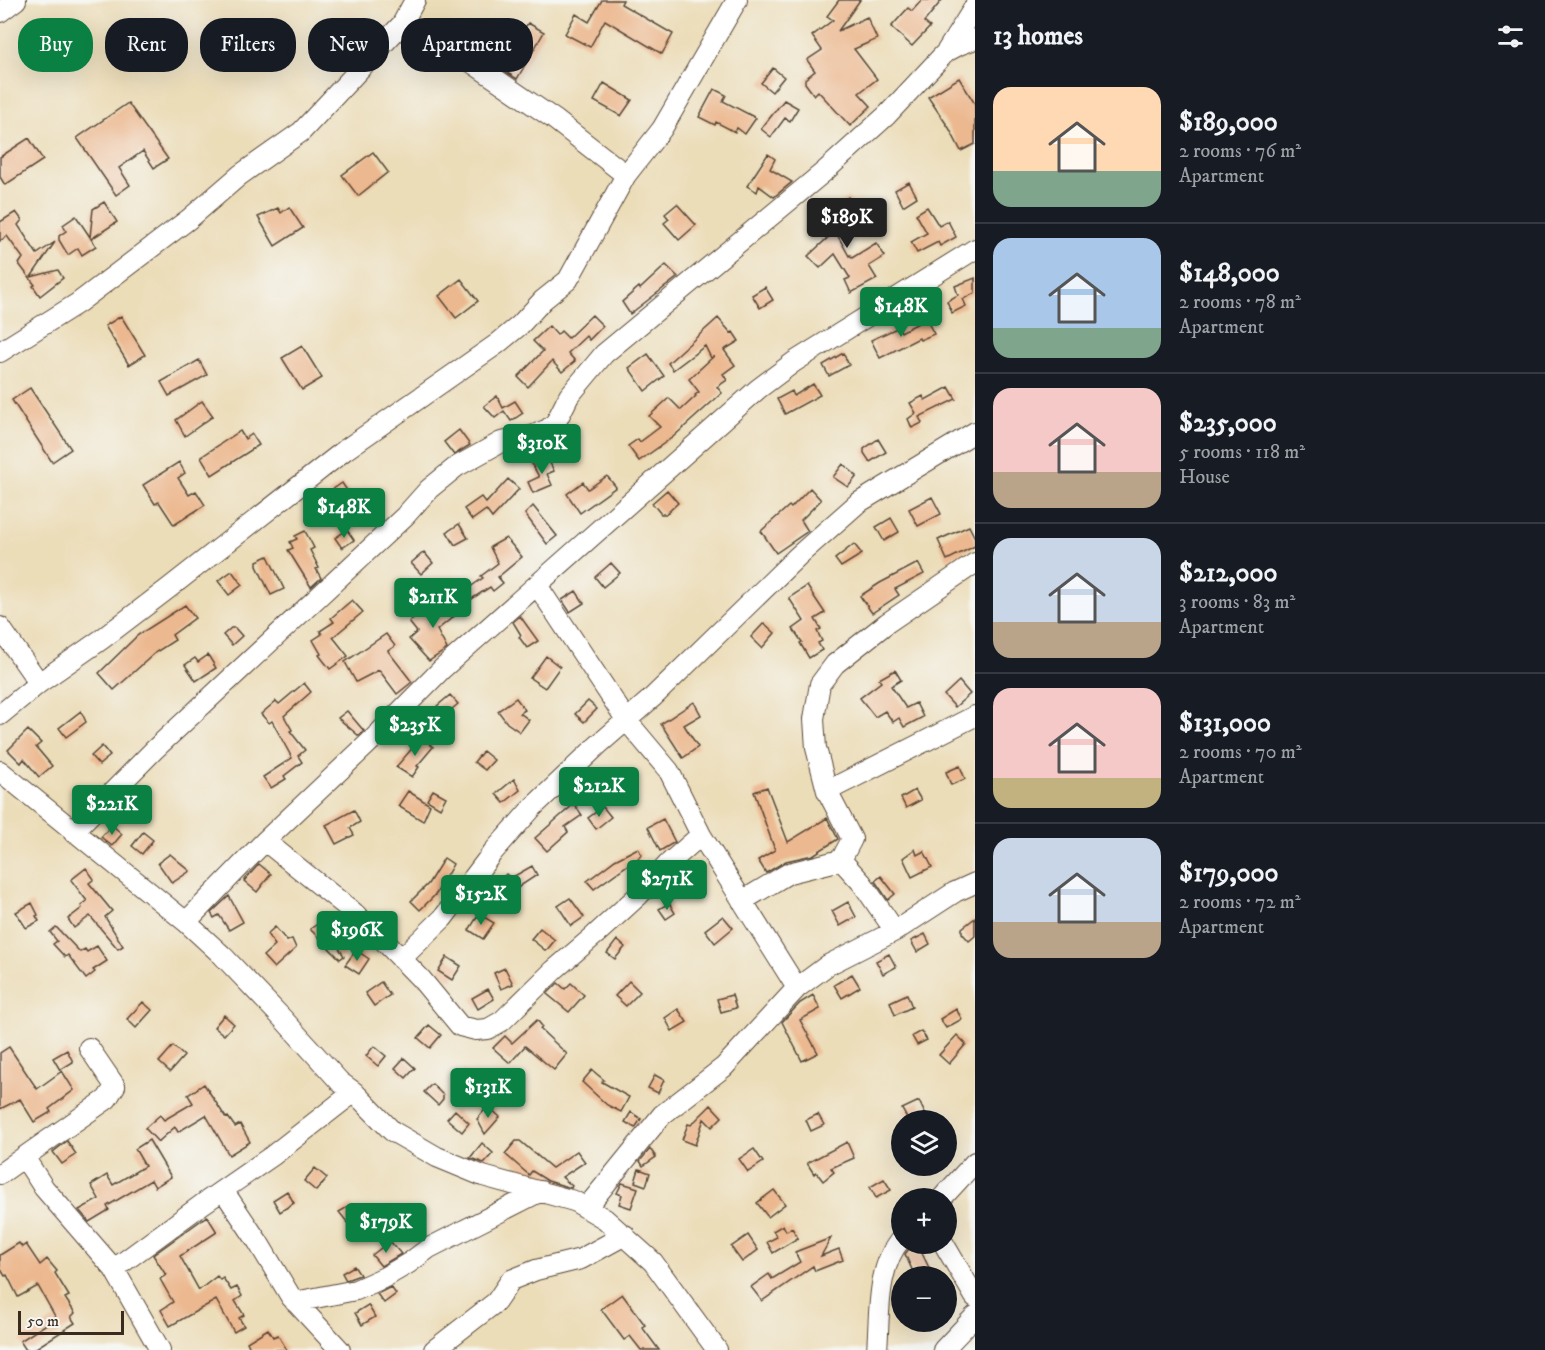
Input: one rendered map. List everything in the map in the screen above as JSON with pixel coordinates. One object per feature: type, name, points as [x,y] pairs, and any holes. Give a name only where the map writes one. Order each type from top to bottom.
[{"type":"street","points":[[0,12],[16,0]]},
{"type":"street","points":[[405,18],[415,0]]},
{"type":"street","points":[[0,715],[39,683],[127,620],[345,450],[497,344],[520,325],[543,300],[568,280],[626,175],[662,129],[737,0]]},
{"type":"street","points":[[73,832],[153,750],[405,516],[429,489],[456,467],[501,442],[532,436],[548,429],[556,422],[569,396],[604,354],[825,171],[887,115],[946,52],[975,6]]},
{"type":"street","points":[[0,352],[78,303],[189,219],[240,175],[301,132],[401,25]]},
{"type":"street","points":[[946,52],[975,39]]},
{"type":"street","points":[[485,72],[554,119],[626,175]]},
{"type":"street","points":[[186,922],[265,841],[374,738],[442,669],[758,388],[794,362],[975,249]]},
{"type":"street","points":[[401,959],[443,918],[493,852],[533,807],[719,635],[798,556],[858,503],[975,432]]},
{"type":"street","points":[[742,901],[789,873],[841,860],[852,839],[827,791],[816,748],[814,719],[820,684],[835,664],[878,630],[975,563]]},
{"type":"street","points":[[537,585],[627,721],[669,771],[701,835],[797,988]]},
{"type":"street","points":[[0,627],[39,683]]},
{"type":"street","points":[[827,791],[975,716]]},
{"type":"street","points":[[0,771],[186,922],[262,996],[340,1082],[354,1092],[393,1131],[437,1157],[483,1176],[541,1191],[586,1207],[625,1235],[653,1262],[717,1350]]},
{"type":"street","points":[[265,841],[352,911],[422,980],[460,1026],[476,1030],[488,1029],[502,1021],[701,835]]},
{"type":"street","points":[[841,860],[862,883],[895,931]]},
{"type":"street","points":[[586,1207],[662,1115],[724,1067],[797,988],[828,965],[895,931],[955,892],[975,883]]},
{"type":"street","points":[[0,1174],[107,1099],[115,1086],[89,1048]]},
{"type":"street","points":[[114,1269],[272,1156],[354,1092]]},
{"type":"street","points":[[24,1157],[44,1188],[114,1269],[160,1350]]},
{"type":"street","points":[[951,1188],[975,1161]]},
{"type":"street","points":[[223,1190],[295,1302],[340,1350]]},
{"type":"street","points":[[295,1302],[356,1290],[385,1277],[429,1248],[541,1191]]},
{"type":"street","points":[[434,1350],[496,1302],[511,1280],[536,1270],[582,1259],[625,1235]]},
{"type":"street","points":[[877,1350],[881,1289],[885,1270],[894,1254]]},
{"type":"street","points":[[950,1254],[975,1297]]},
{"type":"street","points":[[943,1350],[973,1324]]},
{"type":"building","points":[[602,0],[623,0],[621,4],[673,34],[662,54],[605,20],[590,47],[565,34],[576,14],[589,22]]},
{"type":"building","points":[[839,0],[860,0],[838,31],[867,17],[877,39],[854,49],[877,79],[859,93],[871,106],[850,126],[818,91],[814,95],[805,83],[805,79],[815,71],[807,60],[822,50],[812,36],[833,20],[827,16]]},
{"type":"building","points":[[922,0],[942,0],[924,22],[930,27],[912,46],[891,27],[908,8],[912,11]]},
{"type":"building","points":[[533,26],[544,32],[533,51]]},
{"type":"building","points":[[773,68],[784,77],[772,92],[761,83]]},
{"type":"building","points":[[506,72],[521,72],[517,79]]},
{"type":"building","points":[[959,78],[975,104],[975,144],[961,151],[928,97]]},
{"type":"building","points":[[604,83],[632,100],[621,116],[594,101]]},
{"type":"building","points":[[714,89],[726,95],[723,101],[756,118],[745,134],[737,128],[735,132],[716,122],[715,125],[699,117]]},
{"type":"building","points":[[784,100],[798,108],[790,121],[785,118],[771,137],[761,129]]},
{"type":"building","points":[[128,103],[168,159],[154,168],[143,151],[119,168],[130,185],[116,195],[77,138]]},
{"type":"building","points":[[29,138],[43,160],[5,185],[0,177],[0,157]]},
{"type":"building","points":[[373,152],[388,172],[358,196],[342,175]]},
{"type":"building","points":[[768,154],[775,159],[770,169],[792,182],[774,197],[759,186],[757,192],[747,186]]},
{"type":"building","points":[[909,182],[917,197],[903,206],[895,190]]},
{"type":"building","points":[[848,197],[855,208],[845,214],[853,226],[838,236],[849,256],[852,258],[876,243],[885,256],[869,266],[877,279],[851,293],[845,280],[850,278],[835,254],[820,268],[808,256],[834,232],[823,214]]},
{"type":"building","points":[[104,202],[117,222],[91,239],[96,246],[82,255],[78,248],[68,255],[59,240],[59,236],[66,231],[63,225],[76,216],[90,237],[93,209]]},
{"type":"building","points":[[677,204],[696,225],[679,240],[664,223],[669,219],[665,214]]},
{"type":"building","points":[[289,207],[303,228],[275,246],[258,217],[278,208],[281,213]]},
{"type":"building","points":[[927,207],[939,226],[948,221],[956,237],[940,246],[938,242],[917,253],[911,242],[927,233],[916,214]]},
{"type":"building","points":[[16,212],[22,220],[18,225],[37,254],[55,242],[31,277],[58,270],[63,278],[40,296],[33,286],[35,285],[19,264],[23,258],[7,236],[0,241],[0,222]]},
{"type":"building","points":[[666,265],[678,277],[630,314],[622,302]]},
{"type":"building","points":[[975,278],[975,293],[963,299],[966,306],[952,313],[947,301],[958,295],[955,286]]},
{"type":"building","points":[[461,279],[478,301],[456,318],[439,296]]},
{"type":"building","points":[[765,287],[773,300],[760,308],[752,295]]},
{"type":"building","points":[[592,315],[603,326],[589,340],[586,336],[568,353],[575,361],[562,372],[552,361],[528,387],[518,377],[543,351],[533,341],[549,326],[557,335],[561,331],[568,338]]},
{"type":"building","points":[[121,316],[145,355],[129,365],[105,326]]},
{"type":"building","points":[[718,318],[739,341],[724,350],[735,365],[723,374],[727,380],[717,387],[722,393],[673,437],[639,461],[628,446],[638,439],[640,442],[660,427],[649,416],[669,398],[681,410],[699,392],[689,379],[714,356],[711,358],[705,346],[673,370],[668,363]]},
{"type":"building","points":[[926,319],[934,334],[920,340],[919,338],[880,358],[871,340],[899,327],[901,332]]},
{"type":"building","points":[[302,346],[322,378],[302,390],[282,358]]},
{"type":"building","points":[[843,353],[849,365],[829,376],[823,365]]},
{"type":"building","points":[[648,354],[664,376],[645,391],[629,368]]},
{"type":"building","points":[[199,360],[207,375],[169,396],[161,382]]},
{"type":"building","points":[[813,384],[820,395],[785,414],[777,399],[792,391],[794,396]]},
{"type":"building","points":[[949,387],[956,399],[919,417],[922,423],[912,428],[908,419],[916,413],[910,403],[923,396],[925,400]]},
{"type":"building","points":[[30,388],[71,449],[52,462],[12,400]]},
{"type":"building","points":[[497,396],[503,408],[515,401],[523,413],[511,421],[504,411],[495,418],[484,406]]},
{"type":"building","points":[[202,401],[213,416],[185,436],[176,420]]},
{"type":"building","points":[[459,430],[470,445],[454,455],[444,442]]},
{"type":"building","points":[[240,431],[245,439],[252,434],[259,445],[212,475],[201,457]]},
{"type":"building","points":[[878,439],[886,452],[870,462],[864,449]]},
{"type":"building","points":[[547,457],[554,471],[547,474],[552,485],[533,493],[528,482],[539,477],[532,464]]},
{"type":"building","points":[[179,462],[185,473],[178,478],[189,495],[196,491],[205,505],[174,525],[159,502],[155,504],[143,485]]},
{"type":"building","points":[[843,464],[857,476],[848,487],[833,477]]},
{"type":"building","points":[[607,476],[616,487],[580,513],[567,494],[583,482],[588,489]]},
{"type":"building","points":[[508,479],[519,489],[492,518],[486,510],[472,520],[464,509],[481,497],[486,503]]},
{"type":"building","points":[[342,483],[350,495],[337,504],[329,492]]},
{"type":"building","points":[[810,488],[821,500],[801,520],[808,531],[776,553],[761,531],[789,506],[791,508]]},
{"type":"building","points":[[667,490],[678,503],[666,514],[661,514],[652,503]]},
{"type":"building","points":[[367,493],[376,507],[356,520],[347,506]]},
{"type":"building","points":[[932,497],[941,514],[918,526],[909,509]]},
{"type":"building","points":[[533,506],[557,536],[547,544],[525,514]]},
{"type":"building","points":[[891,518],[899,532],[884,541],[876,527]]},
{"type":"building","points":[[459,524],[468,538],[455,545],[447,532]]},
{"type":"building","points":[[969,526],[975,538],[975,546],[947,560],[938,540]]},
{"type":"building","points":[[347,530],[354,540],[342,548],[335,538]]},
{"type":"building","points":[[305,531],[314,548],[310,550],[321,578],[311,587],[288,550],[293,548],[290,542],[297,539],[295,536]]},
{"type":"building","points":[[506,538],[522,557],[498,577],[503,583],[493,591],[490,587],[470,600],[466,590],[498,563],[490,547]]},
{"type":"building","points":[[854,544],[862,554],[841,567],[835,559]]},
{"type":"building","points":[[424,552],[433,563],[421,574],[411,563]]},
{"type":"building","points":[[268,556],[284,589],[271,595],[257,566],[257,561]]},
{"type":"building","points":[[611,563],[620,573],[603,587],[595,577]]},
{"type":"building","points":[[918,563],[924,574],[895,589],[899,595],[872,613],[860,596]]},
{"type":"building","points":[[232,571],[242,585],[229,595],[218,581]]},
{"type":"building","points":[[807,586],[825,613],[815,619],[821,629],[817,631],[822,641],[818,643],[822,650],[809,658],[793,629],[804,621],[789,598]]},
{"type":"building","points":[[576,591],[584,603],[570,612],[562,600]]},
{"type":"building","points":[[458,596],[467,606],[437,630],[447,649],[429,661],[409,639],[417,632],[409,622],[425,608],[433,619]]},
{"type":"building","points":[[352,600],[363,612],[333,637],[348,656],[330,669],[319,655],[321,654],[313,640],[322,634],[320,631],[334,622],[331,618]]},
{"type":"building","points":[[185,605],[195,618],[172,635],[175,640],[156,652],[114,690],[99,673],[138,635]]},
{"type":"building","points":[[520,616],[538,641],[527,648],[519,637],[521,635],[513,622]]},
{"type":"building","points":[[764,623],[775,633],[762,648],[751,637]]},
{"type":"building","points":[[231,628],[235,628],[242,636],[232,645],[223,635]]},
{"type":"building","points":[[386,634],[395,646],[388,651],[412,682],[397,694],[379,670],[356,682],[345,662]]},
{"type":"building","points":[[208,655],[216,668],[196,681],[185,665],[195,658],[198,662]]},
{"type":"building","points":[[546,656],[560,667],[545,688],[530,678]]},
{"type":"building","points":[[895,670],[901,680],[891,686],[906,708],[916,703],[923,717],[904,727],[899,718],[893,722],[885,711],[875,717],[860,698],[881,682],[879,679]]},
{"type":"building","points":[[959,681],[970,694],[955,707],[944,695]]},
{"type":"building","points":[[304,683],[311,692],[284,716],[292,730],[290,731],[305,750],[298,756],[302,762],[284,776],[286,779],[271,788],[263,777],[292,758],[272,721],[269,723],[261,714],[276,701],[279,704]]},
{"type":"building","points":[[450,695],[458,704],[445,715],[437,706]]},
{"type":"building","points":[[516,698],[525,710],[520,713],[529,720],[520,732],[507,723],[498,711]]},
{"type":"building","points":[[588,701],[597,709],[584,722],[575,714]]},
{"type":"building","points":[[694,702],[701,715],[684,725],[698,747],[683,758],[661,724]]},
{"type":"building","points":[[81,711],[86,722],[66,737],[59,728]]},
{"type":"building","points":[[347,711],[364,731],[359,736],[338,718]]},
{"type":"building","points":[[438,712],[449,723],[437,734],[426,723]]},
{"type":"building","points":[[28,730],[41,743],[36,747],[52,766],[39,777],[24,759],[21,763],[8,750]]},
{"type":"building","points":[[422,737],[433,747],[417,766],[419,767],[412,777],[396,767]]},
{"type":"building","points":[[102,746],[110,756],[99,765],[91,756]]},
{"type":"building","points":[[483,751],[494,760],[485,770],[474,762]]},
{"type":"building","points":[[960,766],[965,779],[951,785],[946,772]]},
{"type":"building","points":[[514,779],[520,790],[504,803],[496,794]]},
{"type":"building","points":[[767,787],[788,842],[827,818],[838,839],[813,855],[786,861],[766,873],[758,860],[775,850],[754,792]]},
{"type":"building","points":[[433,790],[446,797],[440,808],[427,800]]},
{"type":"building","points":[[915,790],[921,800],[906,808],[901,798]]},
{"type":"building","points":[[408,791],[430,805],[423,821],[398,806]]},
{"type":"building","points":[[574,804],[582,815],[565,827],[568,832],[547,851],[535,838]]},
{"type":"building","points":[[603,807],[611,817],[596,829],[588,818]]},
{"type":"building","points":[[354,810],[360,822],[350,828],[354,835],[336,844],[326,825]]},
{"type":"building","points":[[663,819],[675,842],[660,851],[648,827]]},
{"type":"building","points":[[112,825],[122,834],[112,846],[101,837]]},
{"type":"building","points":[[143,832],[153,840],[142,854],[132,846]]},
{"type":"building","points":[[638,848],[642,855],[638,858],[641,863],[631,869],[629,864],[594,889],[587,881],[615,860]]},
{"type":"building","points":[[915,849],[917,855],[924,851],[932,867],[912,877],[903,858]]},
{"type":"building","points":[[170,854],[190,871],[172,883],[158,863]]},
{"type":"building","points":[[444,858],[453,864],[436,894],[420,910],[411,901],[428,884]]},
{"type":"building","points":[[259,864],[271,874],[257,892],[244,881]]},
{"type":"building","points":[[532,866],[537,875],[520,886],[508,899],[494,887],[506,874],[511,878]]},
{"type":"building","points":[[86,868],[94,879],[89,883],[112,911],[105,917],[123,946],[118,949],[90,916],[74,928],[68,919],[87,901],[71,880]]},
{"type":"building","points":[[690,875],[697,887],[683,896],[675,884]]},
{"type":"building","points":[[881,876],[895,894],[888,900],[875,881]]},
{"type":"building","points":[[229,896],[243,922],[229,930],[219,915],[214,918],[211,913]]},
{"type":"building","points":[[570,898],[584,917],[571,926],[558,906]]},
{"type":"building","points":[[848,902],[856,917],[840,926],[832,911]]},
{"type":"building","points":[[32,903],[39,921],[26,928],[16,912]]},
{"type":"building","points":[[669,903],[675,913],[666,919],[659,909]]},
{"type":"building","points":[[479,914],[494,923],[483,939],[469,930]]},
{"type":"building","points":[[723,916],[733,928],[715,943],[705,930]]},
{"type":"building","points":[[975,918],[975,936],[969,941],[962,933],[962,928]]},
{"type":"building","points":[[322,921],[344,956],[340,959],[310,929]]},
{"type":"building","points":[[56,927],[80,952],[85,949],[87,952],[97,946],[107,961],[93,970],[95,972],[86,979],[68,955],[65,957],[53,944],[57,941],[50,932]]},
{"type":"building","points":[[275,927],[287,941],[292,939],[296,948],[274,968],[263,956],[275,945],[267,934]]},
{"type":"building","points":[[540,928],[555,940],[546,951],[531,939]]},
{"type":"building","points":[[925,934],[930,944],[917,952],[911,941]]},
{"type":"building","points":[[617,940],[625,947],[615,959],[607,953]]},
{"type":"building","points":[[356,950],[369,959],[359,974],[345,965]]},
{"type":"building","points":[[889,954],[896,967],[883,974],[876,961]]},
{"type":"building","points":[[447,957],[461,966],[452,980],[438,971]]},
{"type":"building","points":[[505,968],[513,984],[501,989],[494,973]]},
{"type":"building","points":[[852,974],[860,987],[842,998],[834,985]]},
{"type":"building","points":[[629,981],[640,992],[626,1006],[615,996]]},
{"type":"building","points":[[381,982],[390,995],[374,1006],[365,993]]},
{"type":"building","points":[[558,983],[565,989],[571,983],[584,995],[569,1012],[547,994]]},
{"type":"building","points":[[488,989],[494,999],[478,1009],[472,998]]},
{"type":"building","points":[[907,994],[912,1007],[895,1015],[890,1002]]},
{"type":"building","points":[[732,995],[736,1008],[721,1012],[717,999]]},
{"type":"building","points":[[813,995],[820,1009],[800,1020],[818,1053],[802,1061],[782,1022],[800,1003]]},
{"type":"building","points":[[143,1002],[152,1010],[136,1028],[127,1019]]},
{"type":"building","points":[[678,1009],[687,1022],[672,1031],[665,1018]]},
{"type":"building","points":[[956,1009],[962,1019],[946,1028],[940,1019]]},
{"type":"building","points":[[224,1015],[234,1024],[224,1035],[214,1027]]},
{"type":"building","points":[[537,1020],[542,1026],[540,1029],[567,1054],[554,1070],[525,1046],[510,1063],[493,1048],[505,1036],[512,1043]]},
{"type":"building","points":[[429,1025],[441,1035],[430,1048],[418,1038]]},
{"type":"building","points":[[921,1031],[927,1040],[917,1045],[912,1036]]},
{"type":"building","points":[[957,1035],[966,1044],[949,1064],[939,1055]]},
{"type":"building","points":[[173,1046],[184,1056],[170,1072],[159,1062]]},
{"type":"building","points":[[374,1046],[386,1056],[378,1066],[366,1056]]},
{"type":"building","points":[[9,1047],[37,1089],[62,1071],[74,1090],[49,1109],[51,1112],[34,1122],[20,1099],[0,1109],[0,1053]]},
{"type":"building","points":[[67,1050],[73,1062],[60,1070],[53,1058]]},
{"type":"building","points":[[404,1058],[415,1068],[406,1078],[395,1068]]},
{"type":"building","points":[[463,1070],[472,1077],[465,1086],[456,1079]]},
{"type":"building","points":[[592,1070],[604,1080],[602,1082],[629,1097],[621,1112],[607,1105],[582,1082]]},
{"type":"building","points":[[655,1075],[664,1080],[658,1093],[648,1088]]},
{"type":"building","points":[[518,1076],[526,1085],[514,1096],[506,1087]]},
{"type":"building","points":[[204,1084],[226,1118],[228,1117],[235,1127],[240,1124],[250,1142],[229,1155],[206,1115],[178,1132],[175,1127],[158,1142],[145,1128],[160,1115],[164,1120],[193,1103],[188,1095]]},
{"type":"building","points":[[432,1084],[443,1095],[438,1105],[424,1092]]},
{"type":"building","points":[[919,1101],[923,1110],[903,1110]]},
{"type":"building","points":[[711,1105],[722,1117],[712,1127],[704,1119],[695,1145],[682,1140],[688,1124],[691,1125]]},
{"type":"building","points":[[488,1106],[500,1117],[485,1134],[477,1119]]},
{"type":"building","points":[[455,1110],[469,1123],[462,1132],[447,1119]]},
{"type":"building","points":[[631,1112],[641,1119],[635,1128],[625,1122]]},
{"type":"building","points":[[818,1114],[824,1125],[811,1131],[806,1120]]},
{"type":"building","points":[[149,1140],[171,1177],[155,1187],[151,1180],[107,1206],[109,1210],[89,1222],[79,1210],[99,1199],[91,1185],[107,1175],[113,1185],[145,1166],[135,1149]]},
{"type":"building","points":[[67,1141],[76,1154],[62,1164],[53,1152]]},
{"type":"building","points":[[516,1141],[520,1141],[552,1168],[577,1151],[585,1162],[562,1177],[572,1186],[571,1188],[548,1181],[532,1171],[529,1175],[505,1154]]},
{"type":"building","points":[[847,1142],[854,1158],[831,1168],[834,1172],[823,1181],[816,1172],[814,1174],[807,1163]]},
{"type":"building","points":[[482,1143],[493,1153],[484,1163],[470,1158]]},
{"type":"building","points":[[650,1149],[656,1157],[643,1166],[640,1161]]},
{"type":"building","points":[[754,1149],[763,1162],[748,1172],[739,1159]]},
{"type":"building","points":[[315,1168],[327,1178],[316,1191],[304,1181]]},
{"type":"building","points":[[639,1169],[650,1173],[646,1186],[635,1182]]},
{"type":"building","points":[[884,1179],[891,1190],[876,1198],[870,1187]]},
{"type":"building","points":[[622,1183],[638,1188],[631,1208],[619,1204],[622,1195],[617,1193]]},
{"type":"building","points":[[774,1190],[785,1204],[768,1217],[757,1203]]},
{"type":"building","points":[[287,1191],[294,1203],[280,1212],[273,1200]]},
{"type":"building","points":[[351,1205],[363,1222],[352,1228],[339,1212]]},
{"type":"building","points":[[207,1216],[217,1232],[180,1256],[199,1290],[217,1276],[220,1280],[223,1278],[231,1290],[237,1287],[242,1296],[235,1301],[244,1315],[239,1318],[244,1326],[234,1332],[216,1300],[170,1326],[161,1310],[173,1302],[160,1279],[166,1275],[153,1255]]},
{"type":"building","points":[[783,1225],[786,1231],[792,1228],[798,1238],[773,1253],[767,1242],[777,1237],[773,1231]]},
{"type":"building","points":[[748,1235],[758,1250],[742,1262],[731,1247]]},
{"type":"building","points":[[831,1238],[821,1256],[839,1249],[843,1260],[815,1271],[813,1266],[762,1301],[751,1287],[769,1274],[772,1279],[800,1262],[795,1252]]},
{"type":"building","points":[[390,1241],[401,1254],[381,1266],[372,1255]]},
{"type":"building","points":[[19,1243],[22,1247],[26,1244],[40,1265],[47,1259],[57,1271],[55,1273],[69,1296],[65,1298],[75,1313],[71,1317],[75,1323],[33,1350],[26,1350],[20,1341],[56,1318],[38,1286],[18,1297],[7,1275],[5,1276],[0,1268],[0,1255]]},
{"type":"building","points":[[905,1254],[922,1254],[928,1266],[910,1266]]},
{"type":"building","points":[[354,1266],[360,1275],[346,1280],[342,1273]]},
{"type":"building","points":[[391,1287],[396,1294],[384,1303],[377,1294]]},
{"type":"building","points":[[622,1294],[645,1325],[642,1327],[659,1350],[641,1350],[630,1336],[624,1340],[601,1309]]},
{"type":"building","points":[[368,1305],[375,1317],[362,1325],[355,1313]]},
{"type":"building","points":[[268,1329],[273,1337],[278,1335],[287,1350],[251,1350],[247,1342]]}]
